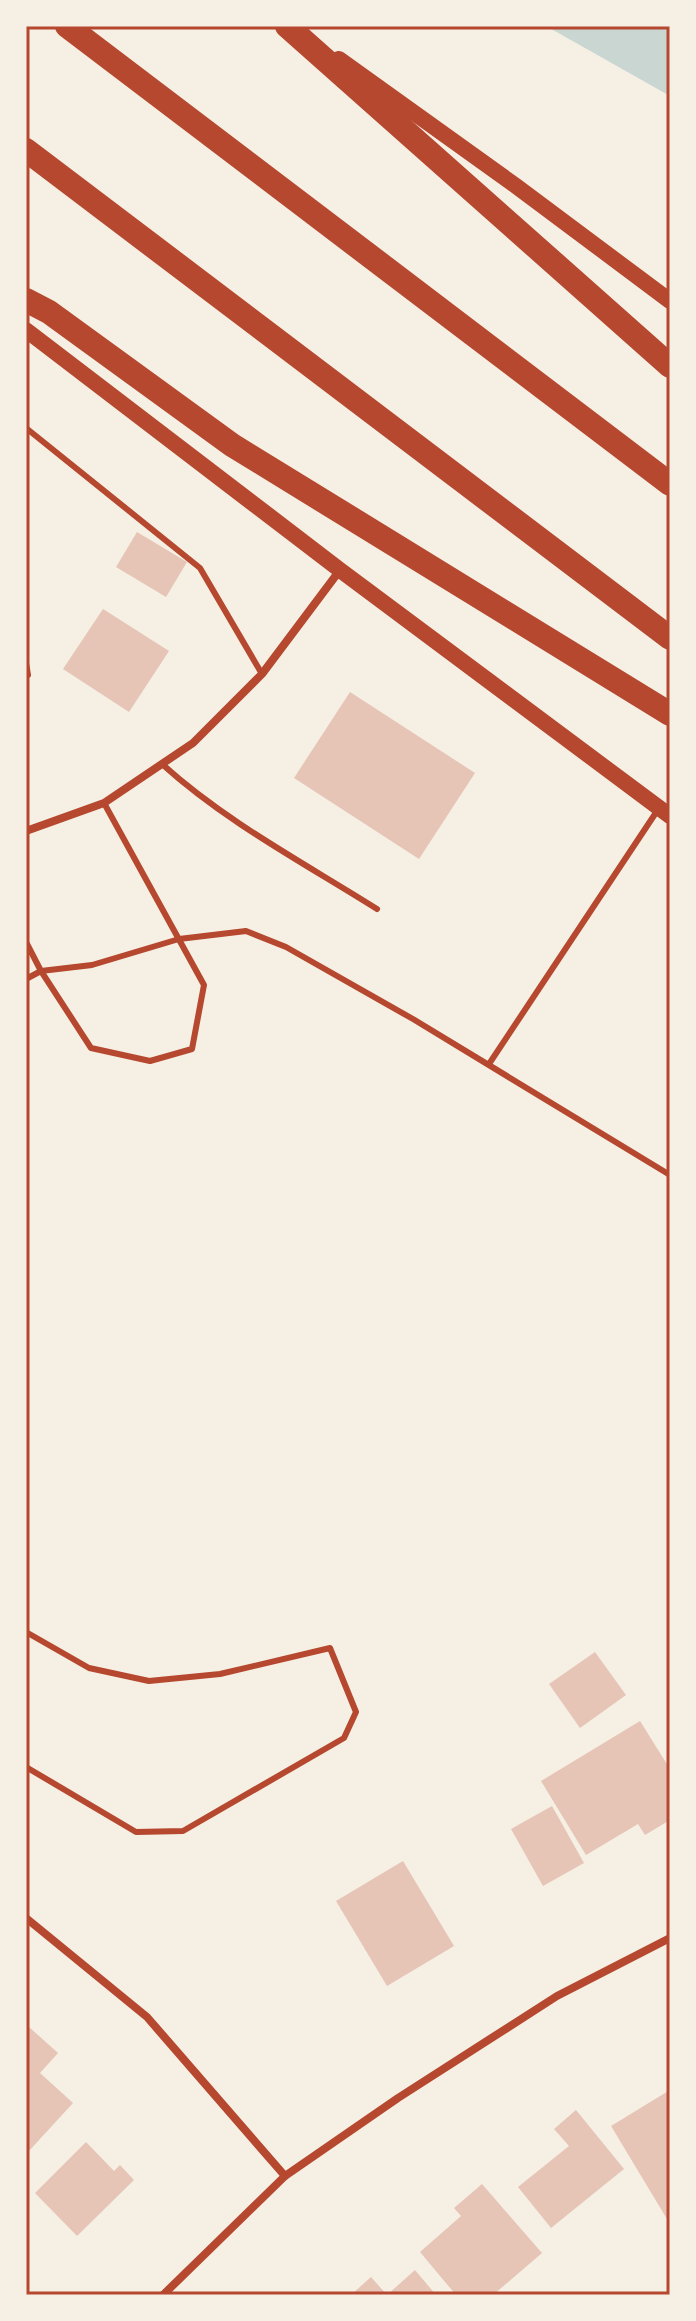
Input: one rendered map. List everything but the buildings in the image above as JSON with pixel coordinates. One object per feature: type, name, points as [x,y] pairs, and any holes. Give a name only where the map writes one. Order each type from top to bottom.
[{"type":"highway","points":[[67,26],[670,484]]},
{"type":"highway","points":[[287,26],[670,366]]},
{"type":"highway","points":[[26,150],[670,638]]},
{"type":"highway","points":[[26,300],[49,312],[232,445],[670,714]]},
{"type":"main road","points":[[293,26],[670,301]]},
{"type":"main road","points":[[26,330],[664,812]]},
{"type":"street","points":[[26,831],[104,803],[193,743],[262,674],[340,570]]},
{"type":"street","points":[[26,1918],[147,2017],[285,2176]]},
{"type":"street","points":[[163,2295],[285,2176],[398,2098],[557,1996],[670,1938]]},
{"type":"lane","points":[[26,428],[200,568],[262,674]]},
{"type":"lane","points":[[26,663],[28,675]]},
{"type":"lane","points":[[162,764],[218,810],[377,909]]},
{"type":"lane","points":[[26,942],[91,1048],[150,1061],[192,1049],[204,985],[104,803]]},
{"type":"lane","points":[[489,1064],[664,812]]},
{"type":"lane","points":[[26,979],[41,971],[92,965],[179,939],[246,931],[286,947],[489,1064],[670,1175]]},
{"type":"lane","points":[[26,1632],[89,1668],[149,1681],[220,1674],[330,1648],[356,1712],[344,1738],[183,1831],[136,1832],[26,1767]]},
{"type":"shaded area","points":[[546,26],[670,26],[670,96]]}]
